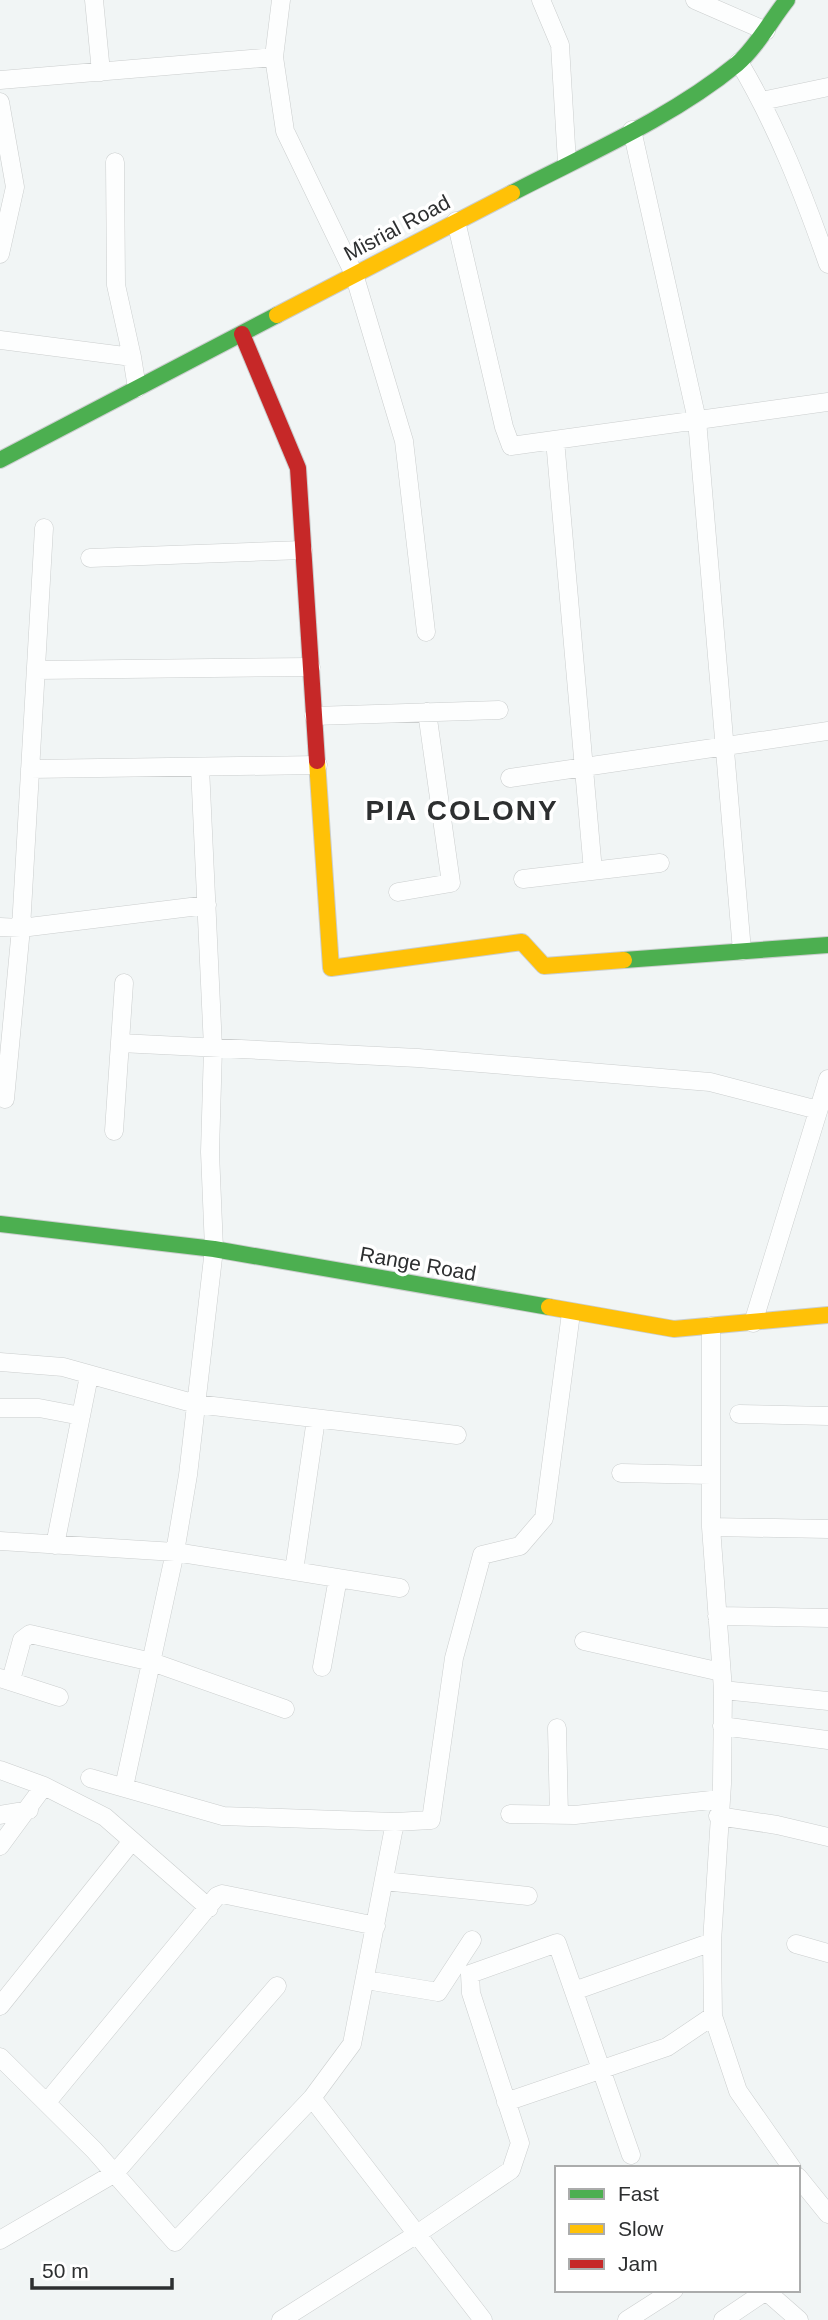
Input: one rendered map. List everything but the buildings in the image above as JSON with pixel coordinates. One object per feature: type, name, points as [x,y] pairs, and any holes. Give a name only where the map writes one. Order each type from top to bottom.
[{"type":"main road","name":"Misrial Road","points":[[0,460],[632,130],[700,90],[739,62],[766,31],[787,0]]},
{"type":"main road","points":[[242,334],[298,468],[331,968],[522,942],[544,966],[828,945]]},
{"type":"main road","name":"Range Road","points":[[0,1224],[214,1249],[674,1329],[828,1315]]},
{"type":"street","points":[[94,0],[101,72]]},
{"type":"street","points":[[281,0],[274,57],[285,131],[354,274],[404,441],[426,632]]},
{"type":"street","points":[[541,0],[560,46],[567,163]]},
{"type":"street","points":[[695,0],[766,31]]},
{"type":"street","points":[[0,80],[274,57]]},
{"type":"street","points":[[739,62],[762,101],[796,172],[828,264]]},
{"type":"street","points":[[762,101],[828,87]]},
{"type":"street","points":[[0,102],[15,187],[0,254]]},
{"type":"street","points":[[632,130],[697,420],[742,951]]},
{"type":"street","points":[[115,162],[116,285],[137,388]]},
{"type":"street","points":[[456,221],[504,427],[511,446],[828,402]]},
{"type":"street","points":[[0,340],[132,358]]},
{"type":"street","points":[[555,440],[593,871]]},
{"type":"street","points":[[5,1099],[21,928],[44,528]]},
{"type":"street","points":[[90,558],[303,550]]},
{"type":"street","points":[[37,670],[311,667]]},
{"type":"street","points":[[314,716],[499,710]]},
{"type":"street","points":[[398,892],[451,883],[427,712]]},
{"type":"street","points":[[510,778],[828,731]]},
{"type":"street","points":[[30,769],[317,765]]},
{"type":"street","points":[[124,1787],[175,1552],[214,1249],[210,1152],[214,1048],[200,766]]},
{"type":"street","points":[[523,879],[660,863]]},
{"type":"street","points":[[0,927],[21,928],[207,905]]},
{"type":"street","points":[[114,1131],[124,983]]},
{"type":"street","points":[[120,1043],[418,1058],[710,1082],[818,1110]]},
{"type":"street","points":[[753,1323],[828,1079]]},
{"type":"street","points":[[90,1777],[223,1816],[395,1822],[431,1820],[454,1658],[482,1555],[520,1546],[544,1518],[571,1313]]},
{"type":"street","points":[[711,1326],[711,1527],[722,1681],[712,1942],[713,2016],[738,2091],[791,2166]]},
{"type":"street","points":[[0,1362],[63,1367],[196,1404],[457,1435]]},
{"type":"street","points":[[55,1545],[89,1376]]},
{"type":"street","points":[[0,1408],[39,1409],[81,1416]]},
{"type":"street","points":[[740,1414],[828,1416]]},
{"type":"street","points":[[294,1571],[316,1419]]},
{"type":"street","points":[[621,1473],[711,1475]]},
{"type":"street","points":[[711,1527],[828,1529]]},
{"type":"street","points":[[0,1541],[175,1552],[400,1588]]},
{"type":"street","points":[[322,1667],[338,1578]]},
{"type":"street","points":[[717,1616],[828,1618]]},
{"type":"street","points":[[59,1697],[5,1679],[22,1640],[30,1634],[152,1662],[285,1709]]},
{"type":"street","points":[[584,1641],[722,1681],[828,1702]]},
{"type":"street","points":[[722,1726],[828,1741]]},
{"type":"street","points":[[557,1728],[559,1815]]},
{"type":"street","points":[[0,1770],[44,1786],[105,1817],[209,1908]]},
{"type":"street","points":[[0,1846],[44,1786]]},
{"type":"street","points":[[510,1814],[559,1815],[719,1807],[828,1838]]},
{"type":"street","points":[[0,1815],[29,1810]]},
{"type":"street","points":[[0,2057],[115,2173],[175,2242],[312,2098],[352,2044],[395,1822]]},
{"type":"street","points":[[0,2006],[132,1841]]},
{"type":"street","points":[[384,1881],[528,1896]]},
{"type":"street","points":[[47,2102],[222,1894],[376,1926]]},
{"type":"street","points":[[366,1980],[438,1993],[472,1940]]},
{"type":"street","points":[[574,1991],[712,1942]]},
{"type":"street","points":[[281,2320],[417,2234],[511,2170],[520,2143],[471,1993],[470,1974],[557,1944],[631,2155]]},
{"type":"street","points":[[796,1944],[828,1953]]},
{"type":"street","points":[[0,2240],[115,2173],[276,1986]]},
{"type":"street","points":[[506,2102],[667,2047],[713,2016]]},
{"type":"street","points":[[312,2098],[483,2320]]},
{"type":"street","points":[[800,2179],[828,2214]]},
{"type":"street","points":[[627,2320],[671,2292]]},
{"type":"street","points":[[723,2320],[765,2292]]},
{"type":"street","points":[[767,2292],[799,2320]]},
{"type":"traffic: fast","points":[[512,193],[657,118],[711,83],[744,57],[787,0]]},
{"type":"traffic: fast","points":[[0,460],[277,315]]},
{"type":"traffic: fast","points":[[624,960],[828,945]]},
{"type":"traffic: fast","points":[[0,1224],[214,1249],[549,1307]]},
{"type":"traffic: slow","points":[[277,315],[512,193]]},
{"type":"traffic: slow","points":[[317,761],[331,968],[522,942],[544,966],[624,960]]},
{"type":"traffic: slow","points":[[549,1307],[674,1329],[828,1315]]},
{"type":"traffic: jam","points":[[242,334],[298,468],[317,761]]},
{"type":"district","name":"PIA COLONY","points":[[462,810]]}]
